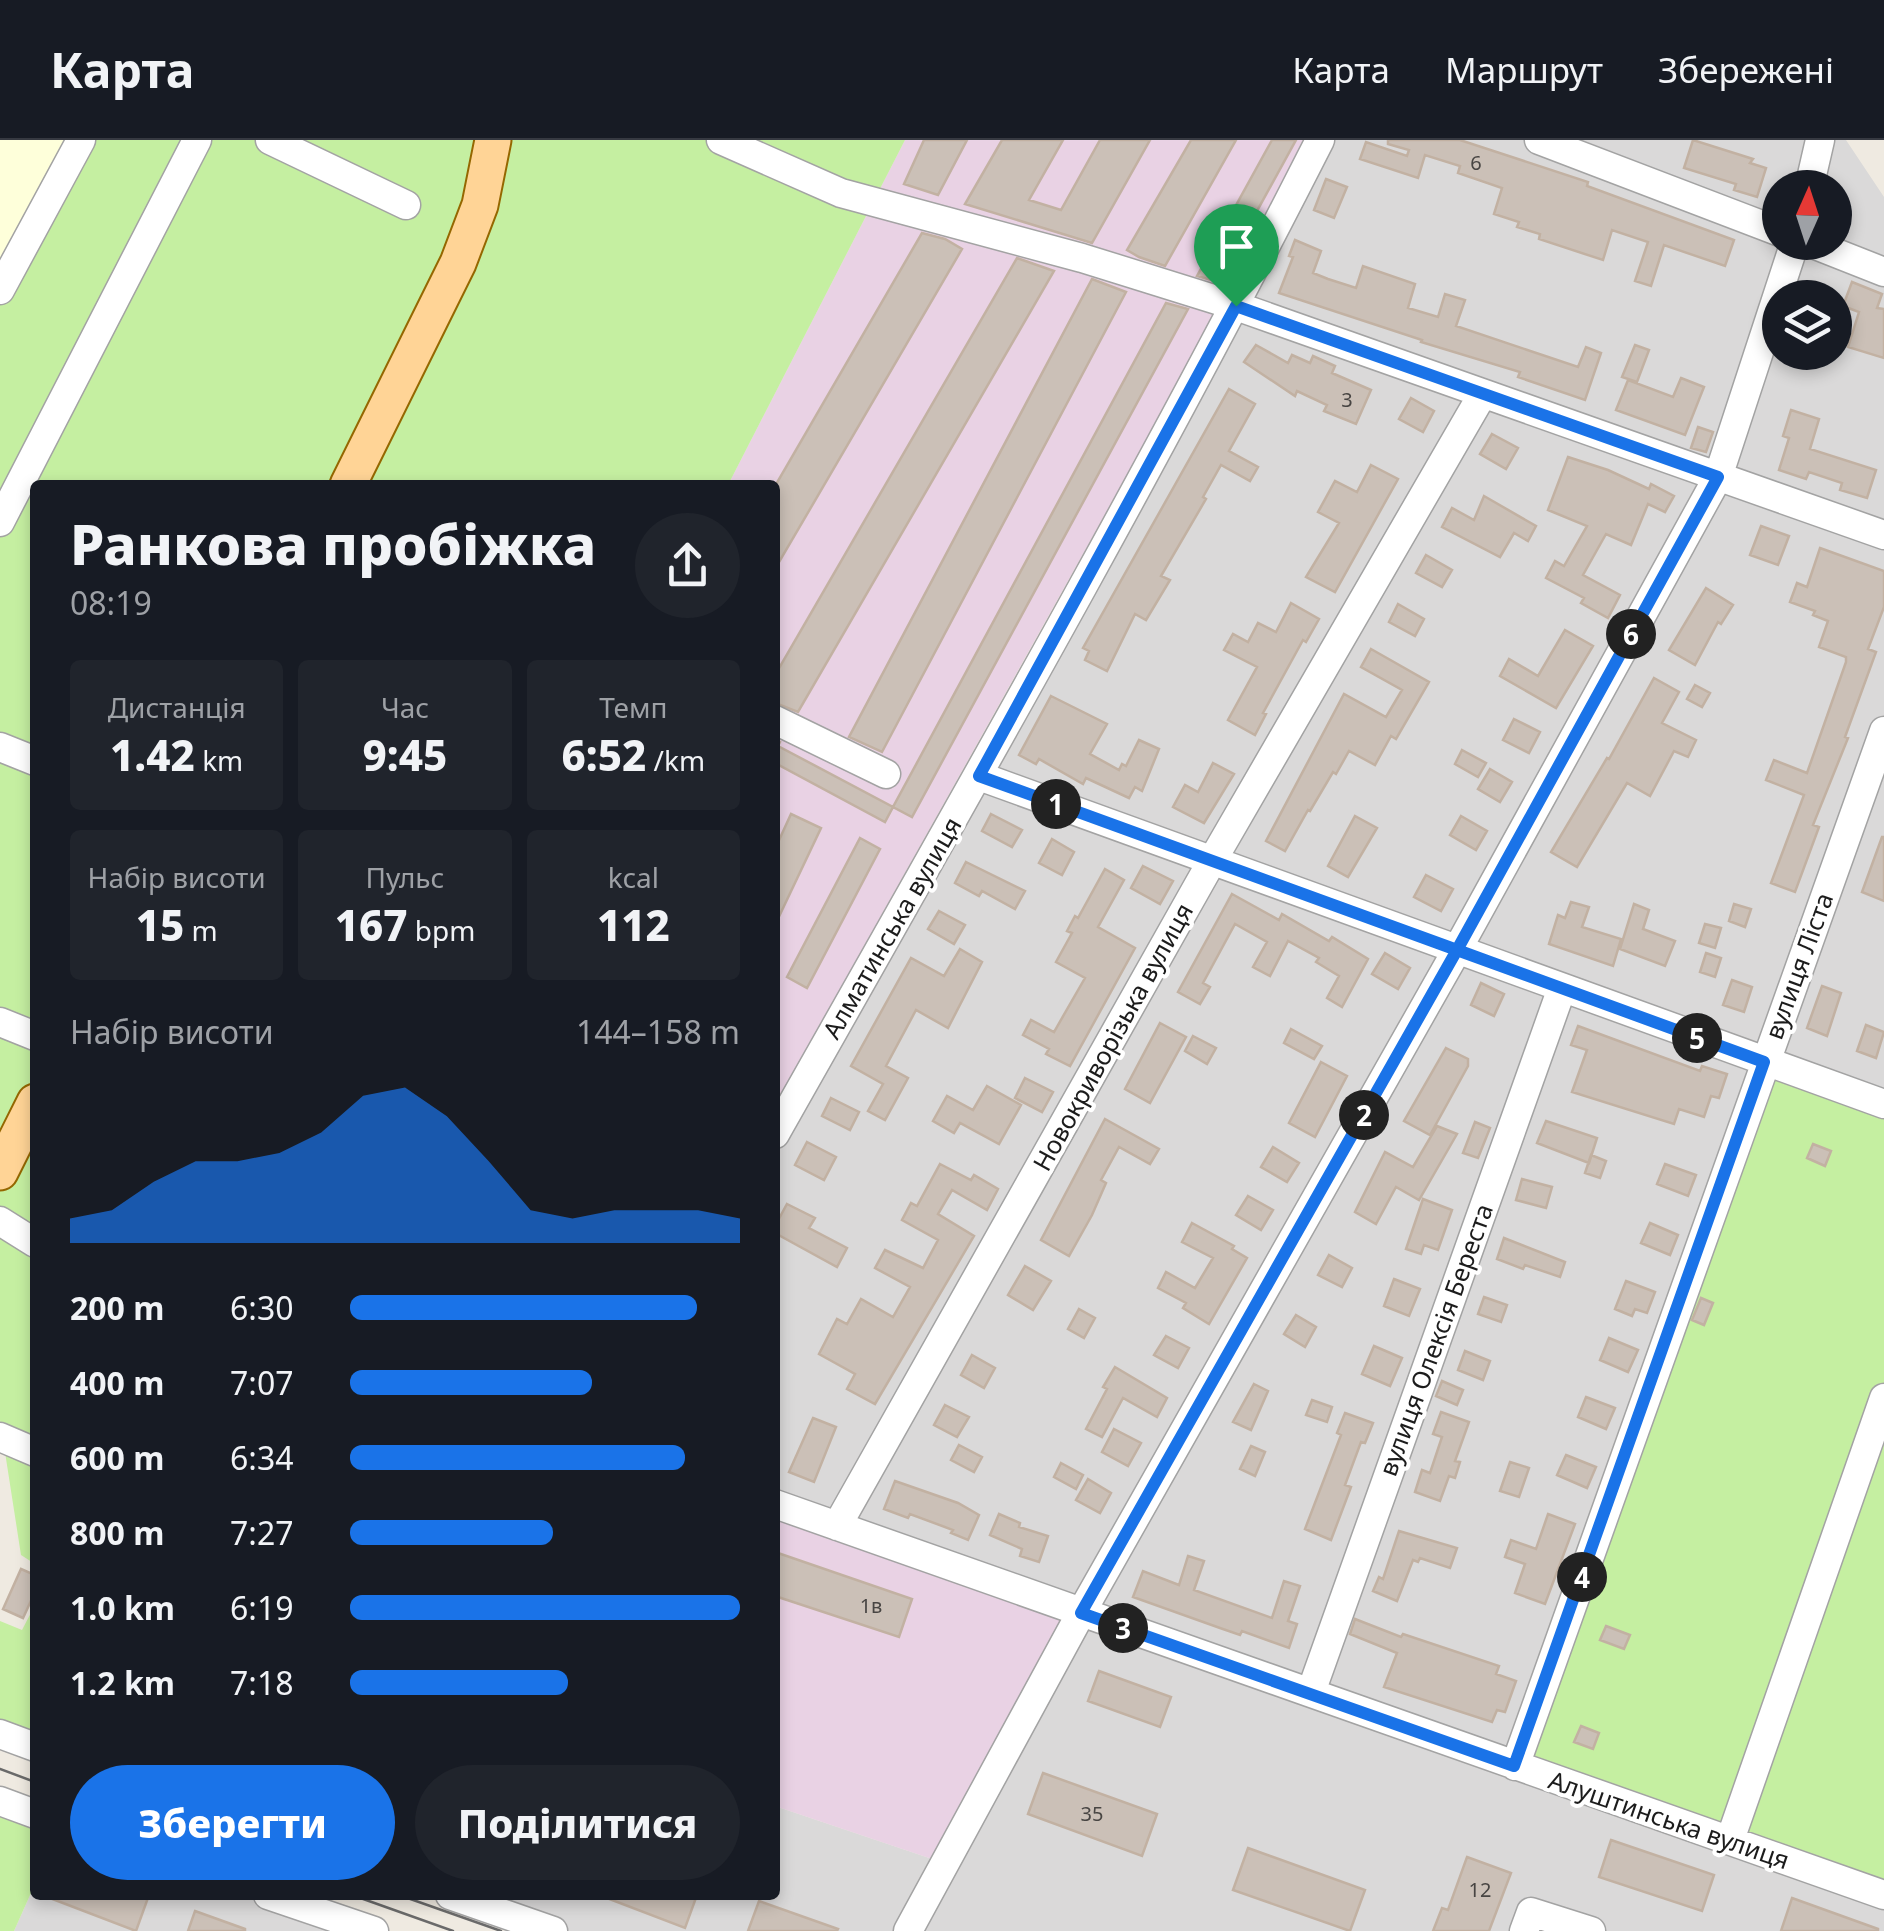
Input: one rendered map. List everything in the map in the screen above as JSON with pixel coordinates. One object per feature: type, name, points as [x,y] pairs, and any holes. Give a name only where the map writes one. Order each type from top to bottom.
[{"type":"main road","points":[[350,480],[458,263],[480,206],[493,140]]},
{"type":"main road","points":[[0,1172],[30,1112]]},
{"type":"street","points":[[0,290],[81,140]]},
{"type":"street","points":[[0,522],[197,140]]},
{"type":"street","points":[[270,140],[406,204]]},
{"type":"street","points":[[722,140],[840,193],[1082,258],[1236,306],[1884,534]]},
{"type":"street","name":"Алматинська вулиця","points":[[780,1125],[979,776],[1236,306],[1320,140]]},
{"type":"street","points":[[1539,140],[1762,225]]},
{"type":"street","points":[[1812,170],[1820,140]]},
{"type":"street","points":[[1852,259],[1884,272]]},
{"type":"street","points":[[908,1931],[1081,1613],[1457,950],[1718,477],[1789,260]]},
{"type":"street","name":"Новокриворізька вулиця","points":[[837,1526],[1212,861],[1482,395]]},
{"type":"street","points":[[780,722],[886,774]]},
{"type":"street","name":"вулиця Ліста","points":[[1514,1766],[1884,731]]},
{"type":"street","points":[[0,747],[30,759]]},
{"type":"street","points":[[979,776],[1884,1104]]},
{"type":"street","name":"вулиця Олексія Береста","points":[[1311,1692],[1562,988]]},
{"type":"street","points":[[0,1022],[30,1034]]},
{"type":"street","points":[[0,1221],[30,1240]]},
{"type":"street","points":[[1730,1840],[1884,1398]]},
{"type":"street","points":[[0,1437],[30,1450]]},
{"type":"street","name":"Алуштинська вулиця","points":[[780,1506],[1884,1895]]},
{"type":"street","points":[[0,1734],[30,1745]]},
{"type":"street","points":[[0,1801],[30,1812]]},
{"type":"street","points":[[279,1900],[329,1924],[374,1931]]},
{"type":"street","points":[[464,1900],[553,1931]]},
{"type":"street","points":[[1524,1931],[1532,1912],[1591,1931]]},
{"type":"shaded area","points":[[0,140],[81,140],[0,290]]},
{"type":"shaded area","points":[[905,140],[1314,140],[780,1097],[780,480],[731,480]]},
{"type":"shaded area","points":[[1320,140],[1846,140],[1884,197],[1884,1931],[553,1931],[472,1900],[780,1900],[780,1808],[947,1864],[780,1514],[780,1136]]},
{"type":"shaded area","points":[[780,1506],[1081,1613],[947,1864],[780,1808]]},
{"type":"shaded area","points":[[30,1895],[30,1900],[283,1900],[374,1931],[14,1931]]},
{"type":"green space","points":[[81,140],[905,140],[731,480],[30,480],[30,1561],[21,1555],[0,1420],[0,290]]},
{"type":"green space","points":[[1764,1063],[1884,1104],[1884,1895],[1515,1766]]},
{"type":"green space","points":[[30,1615],[30,1745],[0,1734],[0,1621],[22,1630]]},
{"type":"green space","points":[[0,1801],[30,1812],[30,1895],[14,1931],[0,1931]]},
{"type":"building","points":[[924,140],[967,140],[938,195],[904,184]]},
{"type":"building","points":[[1002,140],[1063,140],[1029,200],[1061,210],[1100,140],[1150,140],[1092,243],[965,204]]},
{"type":"building","points":[[1191,140],[1236,140],[1165,266],[1127,250]]},
{"type":"building","points":[[1272,140],[1296,140],[1218,282],[1197,276]]},
{"type":"building","points":[[1388,140],[1460,140],[1588,182],[1587,186],[1734,240],[1725,266],[1664,245],[1651,286],[1635,281],[1648,242],[1612,230],[1603,260],[1539,239],[1540,234],[1517,227],[1519,222],[1494,214],[1502,188],[1458,173],[1460,166],[1425,155],[1418,178],[1360,159],[1366,142],[1407,156],[1409,150],[1388,144]]},
{"type":"building","points":[[1693,140],[1753,159],[1750,163],[1766,168],[1762,170],[1757,197],[1734,190],[1736,184],[1684,168]]},
{"type":"building","points":[[1326,179],[1347,187],[1334,218],[1314,210]]},
{"type":"building","points":[[922,233],[962,249],[780,560],[778,480]]},
{"type":"building","points":[[1295,240],[1321,251],[1313,273],[1328,279],[1356,288],[1363,266],[1415,284],[1408,308],[1438,317],[1445,294],[1465,300],[1456,326],[1578,367],[1586,347],[1601,353],[1585,400],[1518,377],[1520,372],[1279,293]]},
{"type":"building","points":[[1017,258],[1054,271],[798,712],[780,705],[780,666]]},
{"type":"building","points":[[1092,279],[1126,292],[882,752],[849,737]]},
{"type":"building","points":[[1852,282],[1882,294],[1877,308],[1884,309],[1884,358],[1852,348],[1859,312],[1852,309]]},
{"type":"building","points":[[1166,303],[1188,309],[912,817],[893,807]]},
{"type":"building","points":[[1256,345],[1288,363],[1292,355],[1310,363],[1313,356],[1335,366],[1332,373],[1371,390],[1356,424],[1324,411],[1327,405],[1297,391],[1295,396],[1244,362]]},
{"type":"building","points":[[1635,345],[1649,350],[1637,382],[1622,377]]},
{"type":"building","points":[[1681,378],[1704,387],[1685,435],[1616,410],[1628,380],[1673,397]]},
{"type":"building","points":[[1229,389],[1255,404],[1229,451],[1258,467],[1250,481],[1221,465],[1161,576],[1170,580],[1146,620],[1135,614],[1107,671],[1085,660],[1089,651],[1083,648]]},
{"type":"building","points":[[1411,398],[1434,411],[1423,432],[1399,419]]},
{"type":"building","points":[[1791,410],[1819,419],[1810,449],[1876,470],[1867,498],[1840,490],[1842,483],[1809,472],[1806,479],[1779,470],[1789,438],[1783,436]]},
{"type":"building","points":[[1698,427],[1713,432],[1706,452],[1691,448]]},
{"type":"building","points":[[1492,434],[1518,448],[1506,469],[1480,454]]},
{"type":"building","points":[[1568,457],[1649,489],[1651,484],[1674,496],[1665,512],[1648,504],[1631,545],[1606,534],[1583,575],[1620,595],[1608,618],[1581,603],[1584,598],[1546,578],[1555,561],[1564,566],[1587,526],[1548,510]]},
{"type":"building","points":[[1371,465],[1398,479],[1335,592],[1306,577],[1339,523],[1318,512],[1335,481],[1357,492]]},
{"type":"building","points":[[1484,496],[1536,526],[1528,541],[1514,533],[1500,557],[1442,527],[1452,508],[1474,520]]},
{"type":"building","points":[[1761,526],[1789,536],[1778,565],[1750,555]]},
{"type":"building","points":[[1820,548],[1884,571],[1884,607],[1868,649],[1876,652],[1845,737],[1848,738],[1813,825],[1819,827],[1795,892],[1771,883],[1804,795],[1766,780],[1774,760],[1807,773],[1846,662],[1846,657],[1819,647],[1828,621],[1813,615],[1815,611],[1790,602],[1797,583],[1807,587]]},
{"type":"building","points":[[1426,555],[1452,570],[1442,587],[1416,573]]},
{"type":"building","points":[[1706,588],[1733,605],[1721,624],[1718,622],[1695,665],[1669,650]]},
{"type":"building","points":[[1291,603],[1319,619],[1306,642],[1303,640],[1255,735],[1228,720],[1257,667],[1224,650],[1233,634],[1248,642],[1258,623],[1276,632]]},
{"type":"building","points":[[1398,604],[1424,619],[1415,636],[1389,622]]},
{"type":"building","points":[[1565,630],[1593,646],[1556,708],[1500,676],[1509,659],[1538,676]]},
{"type":"building","points":[[1371,649],[1429,682],[1396,739],[1391,736],[1375,765],[1349,751],[1285,851],[1266,841],[1344,694],[1386,717],[1402,690],[1361,667]]},
{"type":"building","points":[[1654,678],[1679,692],[1662,723],[1696,740],[1688,757],[1674,751],[1650,796],[1627,783],[1577,867],[1551,852]]},
{"type":"building","points":[[1695,685],[1710,693],[1702,707],[1687,699]]},
{"type":"building","points":[[1051,696],[1107,724],[1090,754],[1119,770],[1122,764],[1126,766],[1139,740],[1159,749],[1142,791],[1135,787],[1129,798],[1086,778],[1083,784],[1039,759],[1036,764],[1019,755]]},
{"type":"building","points":[[1514,719],[1540,732],[1529,753],[1503,740]]},
{"type":"building","points":[[780,747],[893,807],[885,822],[780,766]]},
{"type":"building","points":[[1462,750],[1486,763],[1478,777],[1455,764]]},
{"type":"building","points":[[1213,763],[1234,774],[1204,823],[1173,807],[1185,785],[1198,792]]},
{"type":"building","points":[[1490,769],[1512,782],[1500,802],[1478,789]]},
{"type":"building","points":[[791,814],[821,828],[780,914],[780,838]]},
{"type":"building","points":[[991,814],[1022,830],[1012,847],[982,831]]},
{"type":"building","points":[[1355,816],[1377,828],[1348,877],[1328,866]]},
{"type":"building","points":[[1461,816],[1487,831],[1476,850],[1450,835]]},
{"type":"building","points":[[1884,837],[1884,901],[1862,892]]},
{"type":"building","points":[[860,838],[880,849],[807,988],[787,977]]},
{"type":"building","points":[[1052,839],[1074,852],[1062,875],[1039,863]]},
{"type":"building","points":[[966,862],[1025,891],[1015,909],[982,891],[979,896],[955,883]]},
{"type":"building","points":[[1143,866],[1173,881],[1160,904],[1131,888]]},
{"type":"building","points":[[1105,869],[1124,880],[1098,927],[1135,948],[1070,1066],[1046,1054],[1049,1049],[1023,1035],[1031,1020],[1054,1032],[1085,978],[1056,962],[1072,933],[1067,931]]},
{"type":"building","points":[[1426,875],[1453,889],[1441,911],[1414,897]]},
{"type":"building","points":[[1232,894],[1279,920],[1282,914],[1329,941],[1332,937],[1368,959],[1342,1007],[1327,998],[1339,976],[1316,962],[1319,958],[1288,941],[1270,976],[1253,967],[1267,942],[1235,924],[1203,983],[1210,987],[1200,1004],[1178,992]]},
{"type":"building","points":[[1571,902],[1589,907],[1582,927],[1621,939],[1613,966],[1549,944],[1558,915],[1565,918]]},
{"type":"building","points":[[1634,904],[1649,910],[1643,929],[1675,941],[1665,966],[1620,949]]},
{"type":"building","points":[[1734,904],[1751,909],[1745,927],[1729,921]]},
{"type":"building","points":[[939,911],[965,925],[954,944],[928,929]]},
{"type":"building","points":[[1705,924],[1721,928],[1715,948],[1699,943]]},
{"type":"building","points":[[960,949],[982,962],[948,1028],[916,1010],[886,1066],[908,1078],[885,1120],[868,1111],[883,1084],[851,1066],[911,958],[944,976]]},
{"type":"building","points":[[1385,953],[1410,968],[1398,989],[1372,974]]},
{"type":"building","points":[[1706,953],[1721,958],[1715,977],[1700,972]]},
{"type":"building","points":[[1732,980],[1752,987],[1744,1012],[1723,1005]]},
{"type":"building","points":[[1481,983],[1504,994],[1494,1016],[1471,1005]]},
{"type":"building","points":[[1822,986],[1841,993],[1827,1036],[1807,1028]]},
{"type":"building","points":[[1160,1023],[1186,1037],[1150,1103],[1125,1089]]},
{"type":"building","points":[[1866,1025],[1884,1032],[1876,1058],[1857,1051]]},
{"type":"building","points":[[1578,1026],[1700,1071],[1702,1066],[1727,1074],[1719,1098],[1711,1096],[1704,1117],[1679,1109],[1674,1124],[1572,1092],[1587,1050],[1571,1045]]},
{"type":"building","points":[[1291,1029],[1322,1046],[1314,1059],[1284,1043]]},
{"type":"building","points":[[1193,1036],[1216,1048],[1207,1064],[1185,1051]]},
{"type":"building","points":[[1446,1048],[1468,1059],[1468,1066],[1430,1135],[1404,1121]]},
{"type":"building","points":[[1321,1062],[1347,1076],[1315,1137],[1289,1123]]},
{"type":"building","points":[[1025,1078],[1053,1092],[1042,1112],[1015,1098]]},
{"type":"building","points":[[987,1086],[1021,1105],[999,1144],[960,1123],[954,1133],[933,1121],[947,1096],[973,1110]]},
{"type":"building","points":[[831,1098],[859,1112],[850,1130],[822,1116]]},
{"type":"building","points":[[1105,1119],[1159,1149],[1150,1164],[1119,1147],[1101,1180],[1106,1183],[1092,1215],[1069,1256],[1041,1240]]},
{"type":"building","points":[[1546,1121],[1597,1138],[1589,1163],[1537,1143]]},
{"type":"building","points":[[1475,1122],[1490,1128],[1478,1158],[1463,1153]]},
{"type":"building","points":[[1437,1126],[1457,1134],[1419,1200],[1396,1187],[1376,1224],[1355,1212],[1385,1152],[1413,1167]]},
{"type":"building","points":[[807,1142],[836,1157],[824,1180],[795,1165]]},
{"type":"building","points":[[1813,1144],[1831,1151],[1825,1166],[1807,1158]]},
{"type":"building","points":[[1273,1147],[1299,1163],[1287,1182],[1261,1167]]},
{"type":"building","points":[[1591,1155],[1606,1161],[1600,1178],[1585,1173]]},
{"type":"building","points":[[940,1164],[971,1180],[974,1175],[998,1189],[987,1210],[952,1190],[938,1214],[974,1236],[875,1404],[847,1389],[855,1374],[819,1354],[837,1319],[847,1324],[861,1299],[893,1317],[910,1287],[875,1268],[885,1250],[923,1268],[938,1240],[902,1220],[911,1203],[917,1206]]},
{"type":"building","points":[[1665,1164],[1696,1175],[1688,1196],[1657,1184]]},
{"type":"building","points":[[1522,1179],[1552,1187],[1546,1208],[1516,1200]]},
{"type":"building","points":[[1248,1196],[1273,1210],[1261,1230],[1236,1215]]},
{"type":"building","points":[[1423,1199],[1452,1210],[1438,1250],[1424,1245],[1421,1254],[1406,1249]]},
{"type":"building","points":[[787,1204],[815,1218],[809,1228],[847,1248],[837,1267],[780,1236],[780,1217]]},
{"type":"building","points":[[1192,1223],[1234,1246],[1232,1249],[1247,1258],[1209,1324],[1183,1308],[1186,1303],[1158,1288],[1166,1272],[1195,1288],[1213,1258],[1182,1242]]},
{"type":"building","points":[[1650,1223],[1678,1235],[1670,1255],[1641,1243]]},
{"type":"building","points":[[1504,1238],[1565,1262],[1560,1277],[1497,1259]]},
{"type":"building","points":[[1329,1255],[1352,1268],[1342,1287],[1318,1275]]},
{"type":"building","points":[[1025,1266],[1051,1281],[1033,1310],[1008,1295]]},
{"type":"building","points":[[1394,1279],[1420,1289],[1409,1316],[1384,1306]]},
{"type":"building","points":[[1626,1281],[1655,1292],[1647,1313],[1635,1309],[1632,1316],[1615,1309]]},
{"type":"building","points":[[1484,1297],[1507,1305],[1501,1322],[1478,1314]]},
{"type":"building","points":[[1701,1298],[1713,1303],[1704,1325],[1692,1320]]},
{"type":"building","points":[[1079,1309],[1095,1318],[1084,1338],[1068,1329]]},
{"type":"building","points":[[1296,1315],[1316,1327],[1305,1347],[1284,1334]]},
{"type":"building","points":[[1166,1336],[1189,1348],[1178,1368],[1154,1355]]},
{"type":"building","points":[[1609,1338],[1638,1350],[1628,1372],[1600,1360]]},
{"type":"building","points":[[1374,1346],[1402,1358],[1390,1386],[1362,1374]]},
{"type":"building","points":[[1465,1351],[1490,1361],[1483,1380],[1458,1370]]},
{"type":"building","points":[[972,1355],[995,1368],[984,1388],[961,1375]]},
{"type":"building","points":[[1115,1367],[1167,1398],[1157,1417],[1123,1398],[1102,1437],[1086,1429]]},
{"type":"building","points":[[1442,1381],[1463,1390],[1457,1405],[1436,1396]]},
{"type":"building","points":[[1254,1384],[1268,1391],[1251,1430],[1233,1422]]},
{"type":"building","points":[[1586,1397],[1615,1408],[1606,1429],[1578,1417]]},
{"type":"building","points":[[1312,1400],[1332,1407],[1327,1422],[1306,1415]]},
{"type":"building","points":[[945,1405],[969,1417],[957,1437],[934,1425]]},
{"type":"building","points":[[1441,1412],[1469,1422],[1455,1461],[1460,1462],[1455,1478],[1449,1476],[1440,1501],[1415,1492],[1422,1470],[1430,1473],[1442,1437],[1433,1434]]},
{"type":"building","points":[[1345,1413],[1373,1423],[1365,1443],[1361,1442],[1345,1485],[1351,1487],[1331,1540],[1305,1529],[1341,1435],[1337,1433]]},
{"type":"building","points":[[813,1418],[836,1427],[814,1482],[789,1472]]},
{"type":"building","points":[[1114,1429],[1141,1443],[1128,1466],[1102,1452]]},
{"type":"building","points":[[959,1445],[982,1457],[974,1472],[951,1460]]},
{"type":"building","points":[[1251,1446],[1265,1452],[1255,1476],[1240,1469]]},
{"type":"building","points":[[1566,1455],[1596,1467],[1587,1488],[1557,1475]]},
{"type":"building","points":[[1510,1462],[1529,1468],[1519,1497],[1500,1491]]},
{"type":"building","points":[[1061,1463],[1083,1475],[1076,1489],[1054,1477]]},
{"type":"building","points":[[1088,1479],[1111,1493],[1100,1513],[1076,1500]]},
{"type":"building","points":[[895,1481],[958,1503],[979,1515],[968,1540],[910,1514],[908,1518],[884,1509]]},
{"type":"building","points":[[999,1514],[1020,1523],[1019,1527],[1048,1536],[1039,1562],[1020,1556],[1022,1549],[990,1535]]},
{"type":"building","points":[[1548,1514],[1575,1524],[1545,1604],[1515,1593],[1525,1564],[1505,1557],[1511,1540],[1536,1549]]},
{"type":"building","points":[[1399,1531],[1457,1548],[1450,1568],[1420,1558],[1418,1562],[1413,1560],[1397,1601],[1373,1591],[1379,1577],[1383,1579]]},
{"type":"building","points":[[780,1554],[912,1599],[899,1637],[780,1598]]},
{"type":"building","points":[[1188,1556],[1204,1561],[1194,1590],[1272,1618],[1284,1581],[1300,1586],[1288,1621],[1297,1624],[1289,1648],[1133,1597],[1143,1571],[1179,1585]]},
{"type":"building","points":[[21,1569],[30,1573],[30,1603],[23,1618],[3,1609]]},
{"type":"building","points":[[1355,1619],[1499,1666],[1496,1674],[1516,1681],[1505,1712],[1497,1710],[1492,1722],[1384,1687],[1397,1653],[1350,1634]]},
{"type":"building","points":[[1606,1626],[1630,1635],[1624,1649],[1600,1640]]},
{"type":"building","points":[[1099,1671],[1171,1697],[1160,1727],[1088,1701]]},
{"type":"building","points":[[1581,1726],[1599,1733],[1593,1749],[1574,1742]]},
{"type":"building","points":[[1043,1773],[1157,1814],[1142,1856],[1028,1814]]},
{"type":"building","points":[[1611,1840],[1714,1875],[1702,1911],[1599,1877]]},
{"type":"building","points":[[1248,1848],[1365,1890],[1350,1931],[1233,1890]]},
{"type":"building","points":[[1467,1857],[1511,1873],[1489,1931],[1433,1931],[1442,1908],[1448,1910]]},
{"type":"building","points":[[1792,1898],[1878,1929],[1878,1931],[1781,1931]]},
{"type":"building","points":[[55,1900],[147,1900],[136,1931]]},
{"type":"building","points":[[612,1900],[695,1900],[685,1928]]},
{"type":"building","points":[[759,1901],[838,1929],[748,1931]]},
{"type":"building","points":[[195,1911],[245,1929],[245,1931],[188,1931]]},
{"type":"tram line","points":[[0,1769],[30,1780]]},
{"type":"tram line","points":[[366,1900],[453,1931]]},
{"type":"tram line","points":[[413,1900],[501,1931]]},
{"type":"route","points":[[1236,306],[979,776],[1457,950],[1081,1613],[1514,1766],[1764,1062],[1457,950],[1718,477],[1236,306]]}]
